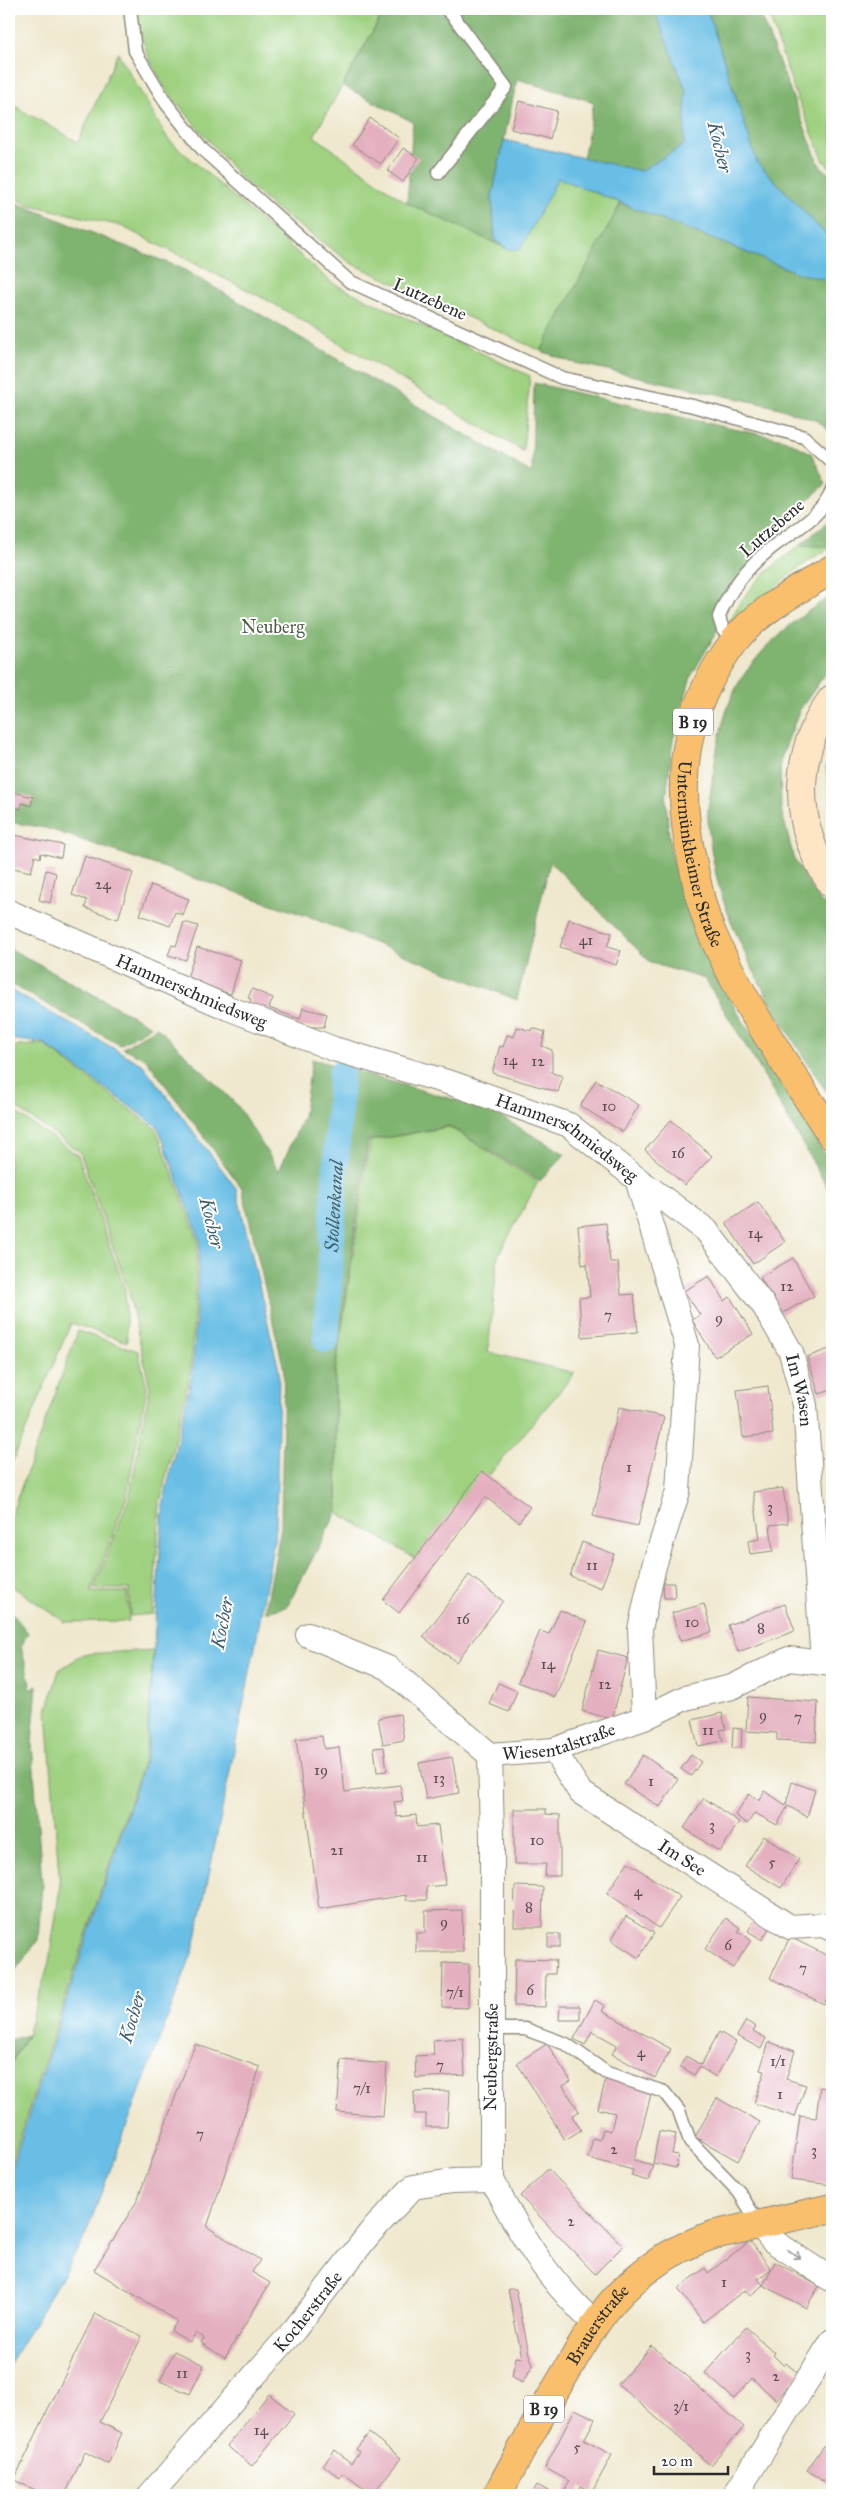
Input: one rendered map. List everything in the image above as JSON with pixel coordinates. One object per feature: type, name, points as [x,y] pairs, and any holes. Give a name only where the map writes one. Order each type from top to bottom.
[{"type":"main road","name":"Untermünkheimer Straße","points":[[832,569],[767,610],[736,640],[711,678],[695,715],[685,749],[682,795],[686,836],[711,930],[743,992],[832,1136]]},
{"type":"main road","points":[[832,699],[812,733],[803,764],[801,798],[806,830],[820,866],[832,884]]},
{"type":"main road","name":"B 19","points":[[758,2224],[832,2208]]},
{"type":"main road","name":"Brauerstraße","points":[[497,2495],[541,2415],[595,2324],[630,2283],[672,2254],[695,2241],[758,2224]]},
{"type":"street","name":"Hammerschmiedsweg","points":[[9,912],[228,1008],[334,1049],[454,1084],[569,1125],[637,1179],[687,1345],[678,1491],[654,1566],[640,1629],[644,1718]]},
{"type":"street","name":"Im Wasen","points":[[637,1179],[706,1230],[764,1306],[791,1352],[805,1405],[828,1663]]},
{"type":"street","name":"Wiesentalstraße","points":[[308,1635],[388,1668],[490,1755],[554,1750],[644,1718],[685,1698],[732,1687],[789,1659],[828,1663]]},
{"type":"street","name":"Im See","points":[[554,1750],[580,1792],[790,1927],[823,1925],[832,1929]]},
{"type":"street","name":"Neubergstraße","points":[[490,1755],[492,1836],[492,2180],[517,2228],[539,2263],[566,2296],[595,2324]]},
{"type":"street","name":"Kocherstraße","points":[[150,2495],[295,2329],[369,2234],[413,2187],[453,2181],[492,2180]]},
{"type":"street","points":[[758,2224],[774,2241],[832,2280]]},
{"type":"street","points":[[735,2495],[832,2341]]},
{"type":"lane","name":"Lutzebene","points":[[130,9],[135,50],[166,103],[203,150],[349,281],[562,378],[692,406],[804,438],[827,455],[832,462]]},
{"type":"lane","points":[[438,173],[506,87],[446,9]]},
{"type":"lane","name":"Lutzebene","points":[[736,640],[723,630],[719,617],[732,590],[767,551],[816,514],[832,490]]},
{"type":"lane","points":[[492,2029],[525,2029],[566,2044],[607,2073],[664,2092],[680,2110],[690,2141],[739,2192],[758,2224]]},
{"type":"green space","points":[[136,9],[385,9],[314,136],[407,203],[508,249],[543,202],[558,178],[621,203],[541,351],[351,263],[272,206],[239,176],[166,90],[149,58],[136,21]]},
{"type":"green space","points":[[385,9],[654,9],[686,90],[684,145],[641,171],[583,159],[594,102],[517,79],[492,197],[495,240],[508,249],[407,203],[413,122],[343,86]]},
{"type":"green space","points":[[707,9],[758,9],[819,164],[832,177],[832,241],[757,162]]},
{"type":"green space","points":[[767,9],[832,9],[832,170],[824,161],[795,93]]},
{"type":"green space","points":[[118,53],[168,139],[332,283],[530,376],[523,451],[269,301],[121,226],[26,204],[9,194],[9,103],[78,142]]},
{"type":"green space","name":"Neuberg","points":[[9,200],[181,268],[532,473],[534,383],[728,428],[784,439],[811,453],[826,484],[770,533],[719,611],[725,618],[691,676],[673,740],[666,799],[670,847],[681,892],[719,982],[832,1166],[832,1196],[763,1074],[705,979],[651,963],[550,862],[517,1000],[304,915],[46,828],[9,822]]},
{"type":"green space","points":[[621,203],[801,274],[832,281],[832,433],[817,421],[776,407],[571,362],[541,351]]},
{"type":"green space","points":[[832,518],[832,547],[800,545]]},
{"type":"green space","points":[[800,545],[832,547],[792,573],[734,628],[730,623],[742,599],[759,579]]},
{"type":"green space","points":[[832,595],[832,669],[823,677],[799,711],[780,762],[781,809],[794,859],[818,898],[832,913],[832,1100],[768,999],[741,946],[718,883],[710,844],[708,815],[721,730],[736,688],[752,664],[772,641],[795,621]]},
{"type":"green space","points":[[832,752],[832,810],[826,767]]},
{"type":"green space","points":[[9,948],[151,1026],[120,1045],[9,983]]},
{"type":"green space","points":[[157,1027],[237,1105],[279,1171],[303,1117],[312,1059],[487,1109],[565,1154],[540,1181],[449,1126],[368,1141],[334,1376],[337,1512],[287,1607],[265,1612],[281,1528],[284,1370],[242,1188],[146,1059],[123,1048]]},
{"type":"green space","points":[[43,1044],[156,1129],[198,1240],[191,1370],[160,1502],[153,1614],[130,1616],[129,1589],[94,1589],[129,1499],[150,1387],[128,1290],[80,1152],[9,1103],[9,1047]]},
{"type":"green space","points":[[9,1108],[78,1155],[125,1290],[127,1342],[71,1323],[9,1470]]},
{"type":"green space","points":[[449,1127],[538,1182],[498,1256],[488,1352],[575,1373],[418,1560],[338,1513],[335,1376],[370,1141]]},
{"type":"green space","points":[[78,1331],[138,1351],[147,1387],[126,1499],[91,1592],[127,1592],[129,1621],[65,1622],[9,1584],[9,1521]]},
{"type":"green space","points":[[9,1609],[28,1633],[21,1646],[31,1689],[37,1685],[32,1743],[42,1883],[38,1940],[9,1979]]},
{"type":"green space","points":[[153,1650],[146,1753],[9,2169],[9,2067],[27,2035],[49,1962],[60,1888],[47,1711],[59,1670],[84,1654]]},
{"type":"green space","points":[[27,2035],[9,2067],[9,2040]]},
{"type":"water","name":"Kocher","points":[[654,9],[707,9],[757,162],[832,241],[832,281],[801,274],[558,178],[520,250],[508,249],[495,240],[492,197],[504,140],[641,171],[684,145],[686,90]]},
{"type":"water","name":"Kocher","points":[[9,989],[143,1065],[236,1188],[279,1370],[276,1529],[255,1647],[194,1948],[84,2239],[9,2365],[9,2175],[147,1754],[163,1505],[193,1370],[200,1240],[158,1127],[43,1043],[9,1039]]},
{"type":"building","points":[[519,101],[557,111],[550,139],[511,129]]},
{"type":"building","points":[[370,118],[399,138],[381,164],[352,145]]},
{"type":"building","points":[[403,148],[419,158],[403,182],[388,171]]},
{"type":"building","points":[[9,791],[33,797],[31,806],[22,803],[21,809],[9,806]]},
{"type":"building","points":[[10,834],[63,845],[61,858],[41,853],[40,858],[35,856],[31,872],[9,867]]},
{"type":"building","points":[[85,856],[133,873],[118,919],[85,908],[87,900],[72,895]]},
{"type":"building","points":[[46,870],[56,873],[50,903],[39,900]]},
{"type":"building","points":[[151,885],[189,899],[183,915],[175,912],[170,926],[140,915]]},
{"type":"building","points":[[569,919],[612,933],[607,947],[621,951],[616,965],[560,947]]},
{"type":"building","points":[[184,922],[198,926],[186,960],[168,955],[172,945],[176,946]]},
{"type":"building","points":[[197,947],[241,960],[231,994],[186,981]]},
{"type":"building","points":[[252,989],[273,998],[269,1008],[300,1019],[303,1008],[327,1014],[324,1027],[295,1027],[247,1009],[251,999],[248,998]]},
{"type":"building","points":[[517,1027],[532,1031],[533,1028],[545,1032],[542,1046],[552,1050],[552,1073],[563,1076],[558,1092],[492,1073],[500,1046],[503,1047],[507,1035],[514,1037]]},
{"type":"building","points":[[596,1080],[639,1105],[623,1132],[580,1106]]},
{"type":"building","points":[[671,1120],[712,1156],[685,1185],[645,1150]]},
{"type":"building","points":[[758,1202],[785,1242],[753,1264],[726,1223]]},
{"type":"building","points":[[606,1223],[610,1262],[618,1262],[621,1295],[634,1294],[638,1332],[582,1337],[579,1298],[590,1297],[587,1264],[582,1265],[578,1226]]},
{"type":"building","points":[[793,1258],[814,1296],[781,1314],[760,1277]]},
{"type":"building","points":[[709,1276],[724,1301],[730,1297],[753,1334],[715,1357],[692,1320],[700,1315],[684,1291]]},
{"type":"building","points":[[832,1348],[832,1390],[819,1394],[807,1357]]},
{"type":"building","points":[[768,1386],[773,1434],[743,1437],[737,1390]]},
{"type":"building","points":[[619,1407],[664,1417],[638,1526],[593,1516]]},
{"type":"building","points":[[482,1471],[530,1507],[519,1522],[485,1497],[399,1613],[383,1600]]},
{"type":"building","points":[[783,1488],[788,1523],[770,1525],[773,1551],[750,1554],[748,1541],[760,1539],[753,1492]]},
{"type":"building","points":[[582,1542],[614,1554],[601,1588],[570,1576]]},
{"type":"building","points":[[469,1575],[503,1601],[456,1662],[423,1637]]},
{"type":"building","points":[[663,1583],[674,1583],[675,1598],[664,1598]]},
{"type":"building","points":[[704,1604],[712,1632],[680,1641],[672,1613]]},
{"type":"building","points":[[785,1604],[795,1631],[738,1652],[728,1625]]},
{"type":"building","points":[[560,1610],[587,1622],[555,1697],[518,1682],[540,1631],[549,1634]]},
{"type":"building","points":[[598,1650],[628,1658],[612,1719],[582,1711]]},
{"type":"building","points":[[498,1683],[517,1691],[509,1712],[489,1704]]},
{"type":"building","points":[[748,1697],[818,1702],[816,1742],[777,1740],[777,1733],[746,1731]]},
{"type":"building","points":[[722,1713],[726,1729],[720,1730],[723,1741],[698,1746],[692,1720]]},
{"type":"building","points":[[400,1714],[404,1740],[383,1744],[378,1718]]},
{"type":"building","points":[[733,1728],[742,1729],[741,1748],[732,1748]]},
{"type":"building","points":[[322,1736],[324,1749],[339,1747],[345,1792],[400,1785],[403,1801],[394,1802],[397,1817],[416,1815],[417,1827],[438,1825],[445,1885],[426,1887],[427,1900],[406,1900],[406,1895],[319,1909],[296,1739]]},
{"type":"building","points":[[384,1747],[387,1771],[377,1772],[374,1748]]},
{"type":"building","points":[[643,1755],[678,1779],[660,1807],[624,1784]]},
{"type":"building","points":[[691,1755],[701,1762],[691,1776],[681,1769]]},
{"type":"building","points":[[452,1757],[459,1793],[426,1799],[419,1763]]},
{"type":"building","points":[[792,1782],[815,1790],[807,1817],[788,1806],[777,1825],[755,1813],[747,1824],[735,1815],[749,1794],[760,1801],[764,1791],[786,1805]]},
{"type":"building","points":[[704,1798],[739,1822],[720,1852],[684,1828]]},
{"type":"building","points":[[514,1809],[546,1809],[546,1814],[560,1815],[560,1876],[545,1876],[546,1864],[514,1864]]},
{"type":"building","points":[[764,1836],[799,1859],[781,1888],[745,1866]]},
{"type":"building","points":[[628,1862],[680,1897],[659,1928],[607,1893]]},
{"type":"building","points":[[515,1886],[543,1887],[542,1927],[514,1927]]},
{"type":"building","points":[[462,1910],[463,1952],[416,1952],[416,1933],[425,1933],[425,1911]]},
{"type":"building","points":[[626,1916],[654,1933],[639,1958],[611,1940]]},
{"type":"building","points":[[726,1918],[740,1928],[738,1931],[751,1940],[733,1968],[705,1949]]},
{"type":"building","points":[[756,1918],[770,1927],[762,1940],[748,1931]]},
{"type":"building","points":[[548,1934],[560,1934],[560,1947],[548,1947]]},
{"type":"building","points":[[790,1937],[832,1958],[832,1987],[824,2004],[770,1978]]},
{"type":"building","points":[[515,1959],[556,1960],[555,1974],[546,1974],[545,2007],[514,2006]]},
{"type":"building","points":[[443,1963],[469,1964],[468,2008],[442,2007]]},
{"type":"building","points":[[595,2000],[605,2006],[602,2011],[671,2049],[655,2078],[612,2054],[617,2045],[592,2031],[585,2045],[574,2039]]},
{"type":"building","points":[[560,2006],[580,2006],[580,2020],[559,2020]]},
{"type":"building","points":[[746,2021],[756,2027],[753,2031],[766,2038],[761,2049],[737,2036]]},
{"type":"building","points":[[719,2032],[736,2042],[716,2077],[699,2067],[694,2075],[680,2066],[686,2056],[701,2065]]},
{"type":"building","points":[[463,2038],[465,2075],[416,2078],[415,2056],[434,2055],[433,2040]]},
{"type":"building","points":[[769,2042],[795,2051],[786,2079],[806,2085],[795,2117],[754,2103],[765,2071],[760,2070]]},
{"type":"building","points":[[195,2044],[260,2067],[207,2227],[260,2260],[252,2272],[270,2283],[225,2358],[201,2343],[204,2338],[196,2333],[190,2342],[171,2331],[177,2321],[94,2270],[137,2201]]},
{"type":"building","points":[[547,2044],[571,2081],[563,2086],[579,2111],[572,2116],[581,2130],[565,2140],[517,2063]]},
{"type":"building","points":[[341,2060],[387,2064],[383,2116],[337,2112]]},
{"type":"building","points":[[606,2078],[652,2090],[634,2160],[653,2165],[648,2181],[631,2176],[633,2170],[588,2158],[593,2138],[600,2140],[603,2129],[611,2131],[615,2113],[598,2109]]},
{"type":"building","points":[[820,2087],[832,2089],[832,2185],[791,2180],[800,2116],[816,2118]]},
{"type":"building","points":[[449,2091],[447,2127],[426,2127],[426,2114],[415,2114],[414,2092]]},
{"type":"building","points":[[717,2098],[760,2122],[738,2161],[695,2137]]},
{"type":"building","points":[[659,2131],[676,2134],[672,2154],[678,2155],[676,2168],[653,2163]]},
{"type":"building","points":[[548,2169],[623,2246],[595,2274],[520,2196]]},
{"type":"building","points":[[750,2241],[771,2269],[758,2279],[763,2285],[750,2296],[745,2290],[703,2322],[678,2289],[705,2268],[708,2273]]},
{"type":"building","points":[[775,2262],[819,2286],[806,2308],[763,2285]]},
{"type":"building","points":[[508,2289],[516,2289],[529,2354],[533,2365],[522,2383],[512,2376],[516,2357],[522,2358]]},
{"type":"building","points":[[95,2313],[142,2336],[100,2422],[122,2433],[108,2464],[85,2452],[65,2495],[46,2495],[14,2480]]},
{"type":"building","points":[[746,2327],[775,2353],[773,2355],[784,2366],[786,2363],[799,2374],[776,2400],[752,2378],[734,2399],[705,2373]]},
{"type":"building","points":[[652,2346],[744,2427],[710,2465],[618,2384]]},
{"type":"building","points":[[174,2351],[204,2365],[190,2394],[160,2381]]},
{"type":"building","points":[[269,2394],[294,2414],[252,2466],[227,2446]]},
{"type":"building","points":[[575,2409],[595,2419],[584,2440],[612,2455],[592,2492],[581,2486],[577,2495],[563,2495],[569,2481],[545,2468]]},
{"type":"building","points":[[369,2433],[401,2458],[372,2495],[343,2473],[340,2478],[323,2465],[335,2450],[351,2463],[359,2452],[356,2449]]},
{"type":"building","points":[[832,2434],[832,2488],[807,2470]]},
{"type":"building","points":[[537,2485],[556,2495],[531,2495]]},
{"type":"waterway","name":"Stollenkanal","points":[[326,1340],[341,1073]]}]
